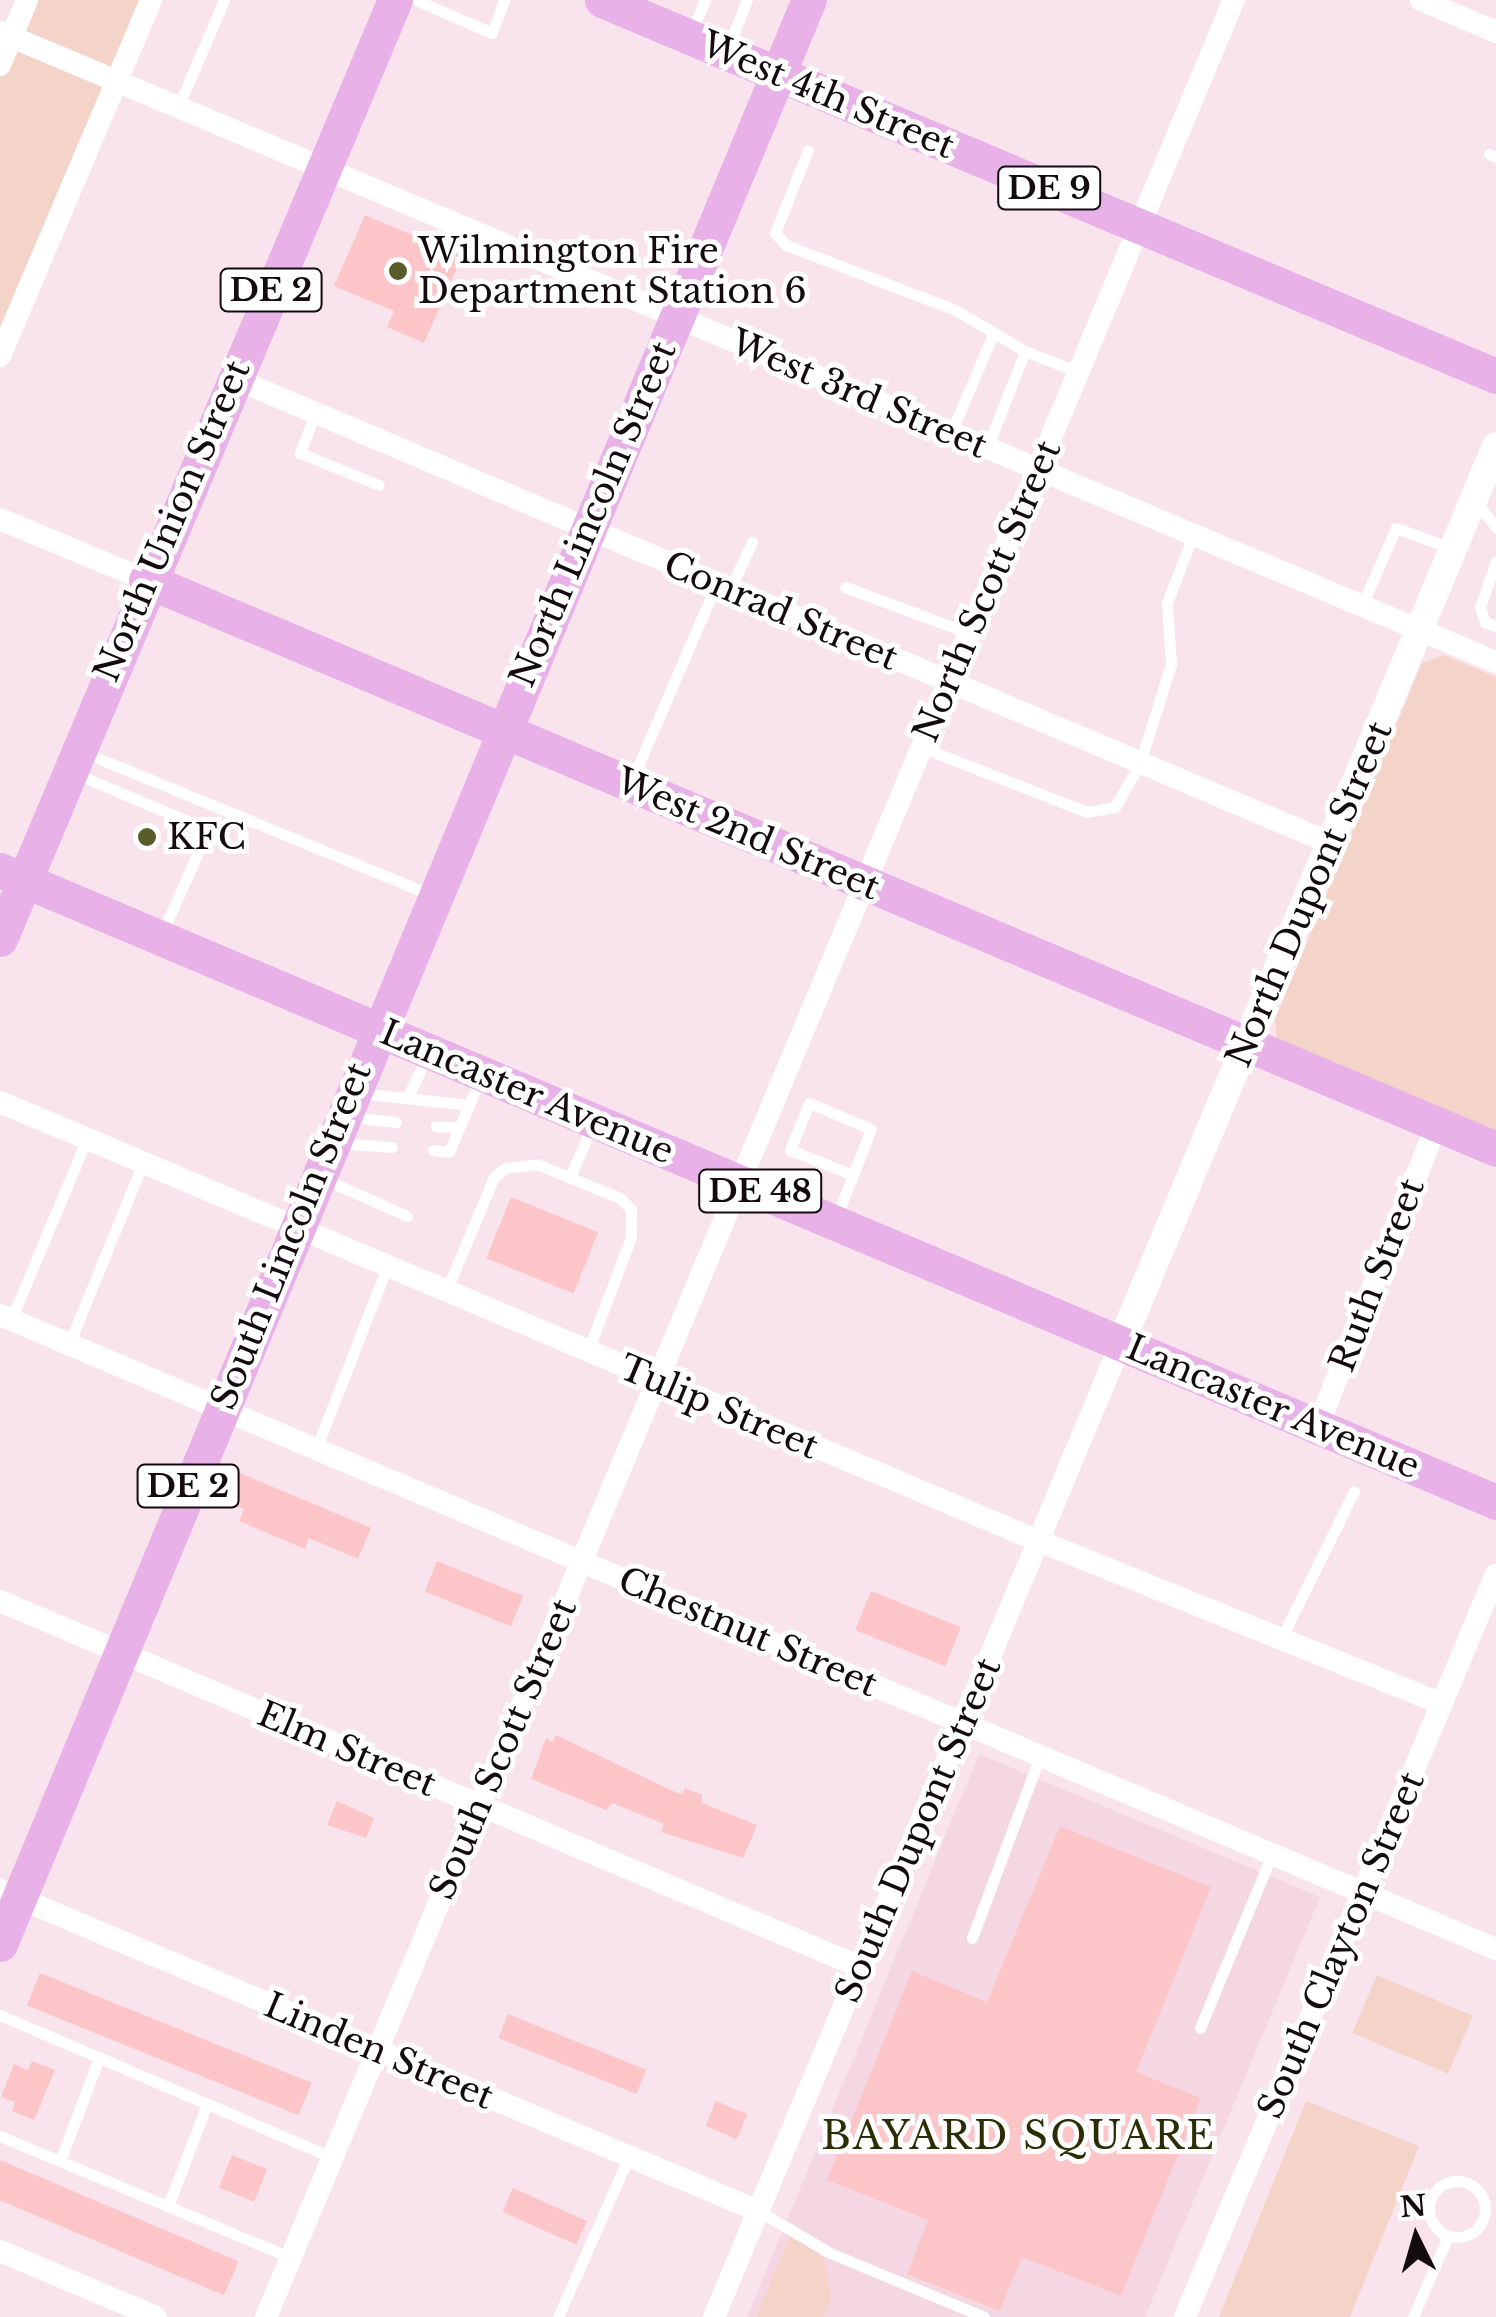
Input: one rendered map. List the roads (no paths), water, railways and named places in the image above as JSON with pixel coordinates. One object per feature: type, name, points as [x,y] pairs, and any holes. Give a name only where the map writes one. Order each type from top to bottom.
[{"type":"main road","name":"North Union Street","points":[[12,874],[70,759],[395,0]]},
{"type":"main road","name":"West 4th Street","points":[[602,0],[1496,376]]},
{"type":"main road","name":"North Lincoln Street","points":[[377,1028],[809,0]]},
{"type":"main road","name":"West 2nd Street","points":[[146,580],[1496,1149]]},
{"type":"main road","name":"Lancaster Avenue","points":[[12,874],[430,1051],[476,1089],[594,1120],[1496,1502]]},
{"type":"main road","name":"DE 2","points":[[0,938],[12,874]]},
{"type":"main road","name":"South Lincoln Street","points":[[0,1944],[9,1894],[120,1652],[377,1028]]},
{"type":"street","points":[[0,65],[6,35],[27,0]]},
{"type":"street","points":[[0,356],[150,0]]},
{"type":"street","name":"North Scott Street","points":[[739,1182],[1234,0]]},
{"type":"street","points":[[1421,0],[1496,32]]},
{"type":"street","name":"West 3rd Street","points":[[6,35],[1496,662]]},
{"type":"street","name":"Conrad Street","points":[[233,378],[314,413],[401,461],[587,528],[1330,843]]},
{"type":"street","name":"North Dupont Street","points":[[1122,1343],[1496,446]]},
{"type":"street","name":"West 2nd Street","points":[[0,519],[146,580]]},
{"type":"street","name":"Tulip Street","points":[[0,1102],[296,1223],[656,1381],[1038,1541],[1442,1704]]},
{"type":"street","name":"Ruth Street","points":[[1318,1426],[1436,1124]]},
{"type":"street","name":"South Scott Street","points":[[266,2317],[739,1182]]},
{"type":"street","name":"Chestnut Street","points":[[6,1317],[1496,1948]]},
{"type":"street","name":"South Dupont Street","points":[[714,2317],[1122,1343]]},
{"type":"street","name":"South Clayton Street","points":[[1185,2317],[1496,1574]]},
{"type":"street","name":"Elm Street","points":[[0,1602],[860,1966]]},
{"type":"street","name":"Linden Street","points":[[9,1894],[758,2210]]},
{"type":"street","points":[[0,2251],[156,2317]]},
{"type":"lane","points":[[178,107],[224,0]]},
{"type":"lane","points":[[416,0],[492,32],[504,0]]},
{"type":"lane","points":[[689,36],[705,0]]},
{"type":"lane","points":[[726,52],[747,0]]},
{"type":"lane","points":[[808,150],[775,233],[786,245],[956,310],[993,334],[1078,372]]},
{"type":"lane","points":[[951,433],[993,334]]},
{"type":"lane","points":[[987,448],[1025,350]]},
{"type":"lane","points":[[314,413],[300,453],[379,485]]},
{"type":"lane","points":[[1474,500],[1496,526]]},
{"type":"lane","points":[[1362,606],[1388,532],[1396,528],[1453,550]]},
{"type":"lane","points":[[921,747],[1086,812],[1116,807],[1140,763],[1171,664],[1167,603],[1193,534]]},
{"type":"lane","points":[[630,784],[723,586],[752,542]]},
{"type":"lane","points":[[1495,566],[1480,606],[1484,622],[1496,626]]},
{"type":"lane","points":[[845,587],[969,633]]},
{"type":"lane","points":[[70,759],[432,896]]},
{"type":"lane","points":[[70,759],[192,823],[196,855],[160,936]]},
{"type":"lane","points":[[407,1098],[430,1051]]},
{"type":"lane","points":[[340,1117],[407,1098],[476,1089]]},
{"type":"lane","points":[[433,1150],[450,1152],[476,1089]]},
{"type":"lane","points":[[834,1222],[853,1175],[871,1129],[809,1103],[790,1150],[853,1175]]},
{"type":"lane","points":[[340,1117],[396,1122]]},
{"type":"lane","points":[[340,1117],[392,1147]]},
{"type":"lane","points":[[570,1177],[594,1120]]},
{"type":"lane","points":[[436,1126],[459,1128]]},
{"type":"lane","points":[[6,1317],[87,1138]]},
{"type":"lane","points":[[69,1344],[144,1161]]},
{"type":"lane","points":[[447,1289],[494,1177],[520,1163],[570,1177],[620,1198],[633,1222],[588,1351]]},
{"type":"lane","points":[[315,1175],[407,1216]]},
{"type":"lane","points":[[316,1448],[388,1264]]},
{"type":"lane","points":[[1282,1639],[1354,1491]]},
{"type":"lane","points":[[972,1938],[1040,1756]]},
{"type":"lane","points":[[1200,2028],[1272,1854]]},
{"type":"lane","points":[[0,2016],[333,2158]]},
{"type":"lane","points":[[60,2161],[99,2058]]},
{"type":"lane","points":[[168,2206],[207,2104]]},
{"type":"lane","points":[[0,2136],[291,2258]]},
{"type":"lane","points":[[558,2317],[629,2156]]},
{"type":"lane","points":[[1464,2182],[1480,2192],[1483,2221],[1464,2237],[1448,2236],[1430,2220],[1429,2201],[1441,2186],[1464,2182]]},
{"type":"lane","points":[[758,2210],[828,2252],[984,2317]]},
{"type":"lane","points":[[1414,2317],[1448,2236]]},
{"type":"place","name":"Wilmington Fire Department Station 6","points":[[398,271]]},
{"type":"place","name":"KFC","points":[[147,837]]},
{"type":"district","name":"BAYARD SQUARE","points":[[1019,2136]]}]
